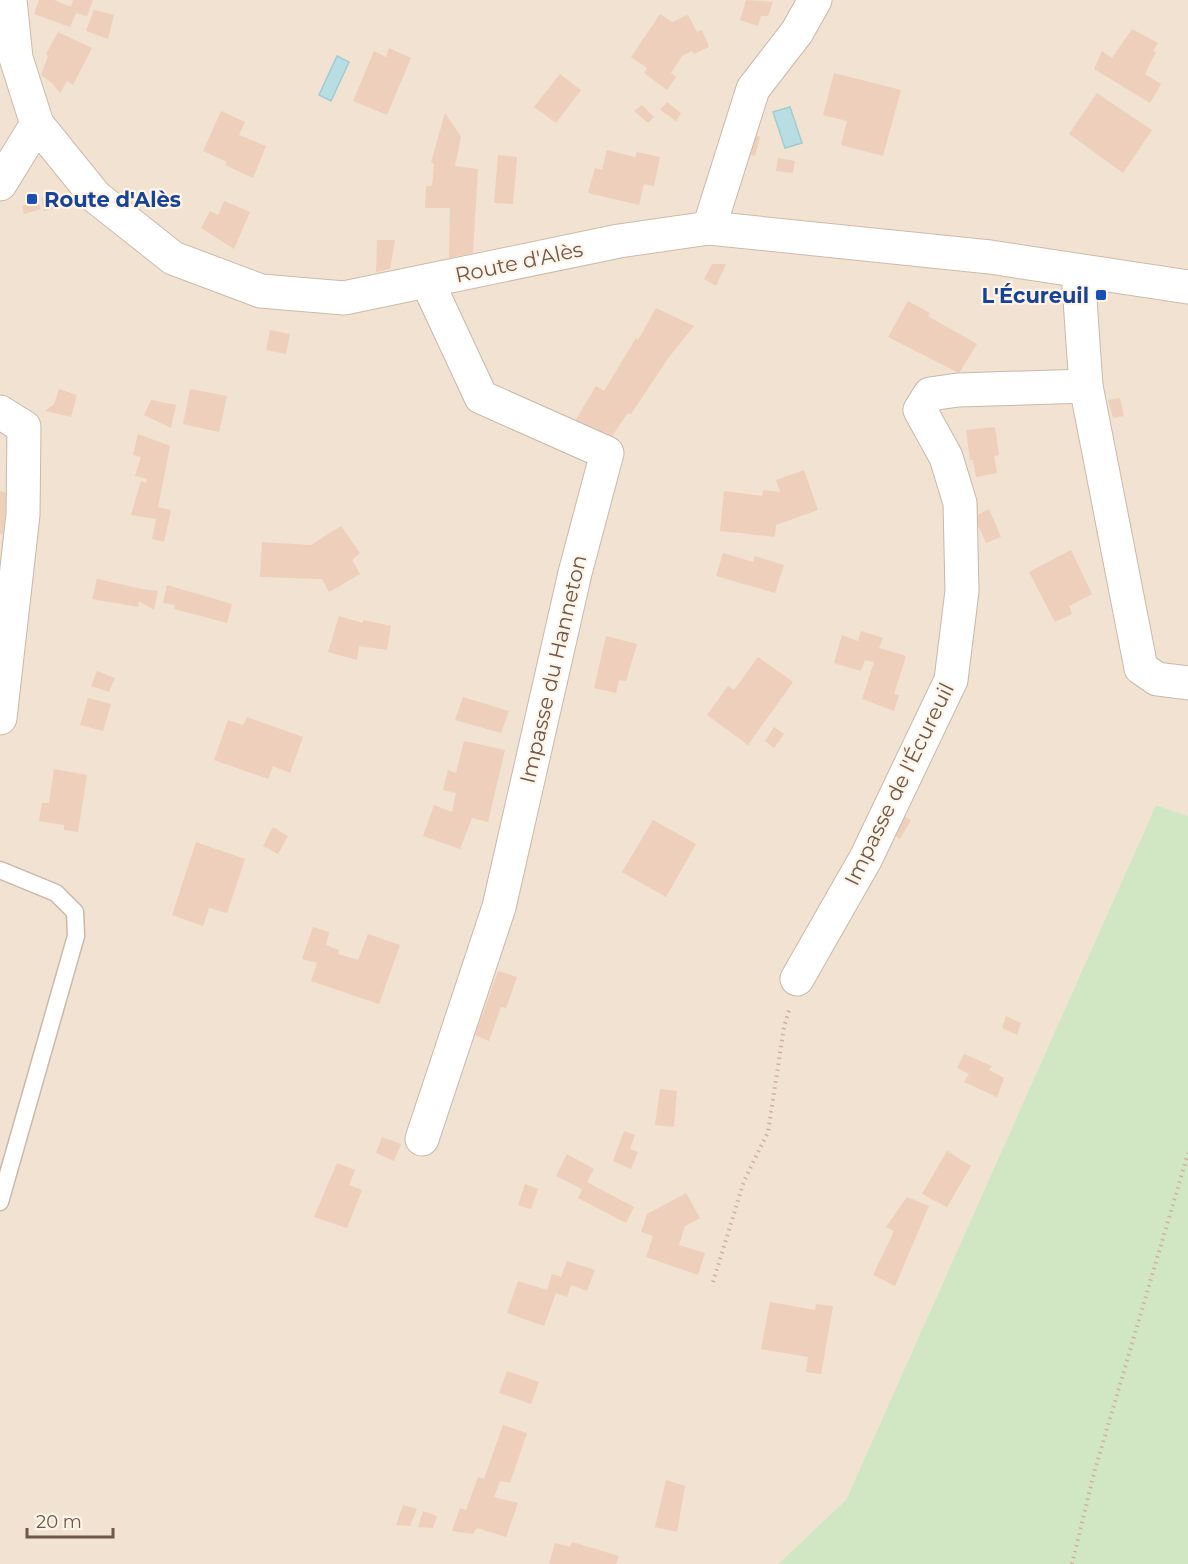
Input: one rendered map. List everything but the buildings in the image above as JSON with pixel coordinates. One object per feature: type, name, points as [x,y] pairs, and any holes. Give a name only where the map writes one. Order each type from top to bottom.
[{"type":"street","name":"Route d'Alès","points":[[10,0],[16,58],[37,124],[96,197],[173,258],[261,291],[344,298],[619,241],[709,228],[990,257],[1188,287]]},
{"type":"street","points":[[709,228],[753,89],[797,32],[815,0]]},
{"type":"street","points":[[0,184],[37,124]]},
{"type":"street","points":[[1078,271],[1086,386],[1141,668],[1157,678],[1188,683]]},
{"type":"street","name":"Impasse du Hanneton","points":[[422,1139],[499,907],[575,573],[607,453],[481,397],[427,281]]},
{"type":"street","name":"Impasse de l'Écureuil","points":[[797,979],[866,858],[951,680],[962,591],[960,503],[946,457],[920,410],[930,394],[958,390],[1086,386]]},
{"type":"street","points":[[0,412],[24,427],[22,516],[0,718]]},
{"type":"lane","points":[[0,870],[57,893],[75,912],[76,936],[0,1202]]},
{"type":"path","points":[[713,1282],[744,1181],[768,1132],[784,1027],[797,979]]},
{"type":"path","points":[[1072,1564],[1094,1473],[1188,1153]]},
{"type":"shaded area","points":[[0,0],[1188,0],[1188,816],[1156,805],[846,1500],[778,1564],[0,1564]]},
{"type":"green space","points":[[1156,805],[1188,816],[1188,1564],[778,1564],[846,1500]]},
{"type":"water","points":[[337,56],[349,62],[331,101],[319,95]]},
{"type":"water","points":[[790,107],[802,143],[785,148],[773,112]]},
{"type":"place","name":"Route d'Alès","points":[[32,199]]},
{"type":"place","name":"L'Écureuil","points":[[1101,295]]}]
